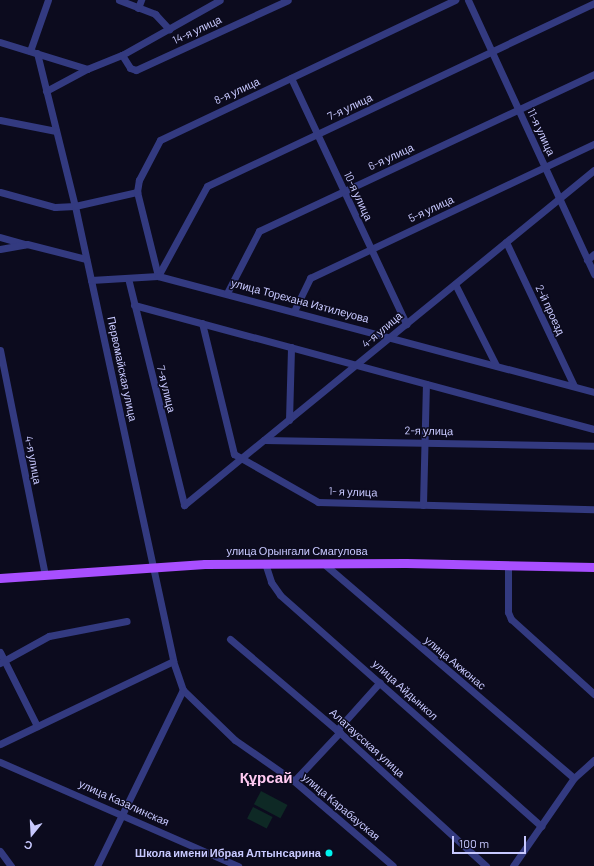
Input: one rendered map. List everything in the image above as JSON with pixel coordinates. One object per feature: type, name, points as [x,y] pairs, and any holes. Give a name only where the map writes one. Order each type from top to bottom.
[{"type":"main road","name":"улица Орынгали Смагулова","points":[[0,578],[154,566],[265,563],[594,567]]},
{"type":"street","points":[[33,52],[48,0]]},
{"type":"street","points":[[119,0],[155,14],[169,29]]},
{"type":"street","points":[[138,8],[141,0]]},
{"type":"street","points":[[46,91],[87,69],[122,55],[220,0]]},
{"type":"street","name":"14-я улица","points":[[122,55],[130,68],[136,70],[288,0]]},
{"type":"street","name":"8-я улица","points":[[137,192],[139,180],[160,140],[455,0]]},
{"type":"street","name":"11-я улица","points":[[468,0],[594,274]]},
{"type":"street","name":"7-я улица","points":[[158,276],[207,186],[594,3]]},
{"type":"street","points":[[0,42],[87,69]]},
{"type":"street","name":"Первомайская улица","points":[[33,52],[46,91],[75,206],[154,566],[173,661],[182,690]]},
{"type":"street","name":"6-я улица","points":[[227,293],[259,231],[594,74]]},
{"type":"street","name":"10-я улица","points":[[291,78],[406,324]]},
{"type":"street","points":[[0,120],[56,131]]},
{"type":"street","name":"5-я улица","points":[[294,311],[310,278],[594,144]]},
{"type":"street","name":"4-я улица","points":[[184,505],[358,365],[594,170]]},
{"type":"street","points":[[0,192],[55,207],[75,206],[137,192],[158,276]]},
{"type":"street","points":[[0,237],[86,259]]},
{"type":"street","name":"2-й проезд","points":[[506,242],[574,386]]},
{"type":"street","points":[[0,249],[27,244]]},
{"type":"street","points":[[588,260],[594,254]]},
{"type":"street","name":"улица Торехана Изтилеуова","points":[[91,280],[158,276],[227,293],[594,392]]},
{"type":"street","name":"7-я улица","points":[[128,278],[184,505]]},
{"type":"street","points":[[455,284],[496,365]]},
{"type":"street","points":[[134,305],[594,429]]},
{"type":"street","name":"1- я улица","points":[[202,323],[234,454],[318,502],[594,509]]},
{"type":"street","points":[[289,420],[292,347]]},
{"type":"street","name":"4-я улица","points":[[0,350],[45,575]]},
{"type":"street","points":[[423,505],[423,442],[426,384]]},
{"type":"street","name":"2-я улица","points":[[264,440],[594,446]]},
{"type":"street","name":"улица Айдынкол","points":[[265,563],[271,582],[280,595],[380,682],[540,826]]},
{"type":"street","name":"улица Акжонас","points":[[323,563],[574,778]]},
{"type":"street","points":[[508,565],[508,612],[511,619],[594,694]]},
{"type":"street","points":[[2,662],[49,636],[127,621]]},
{"type":"street","name":"Алатаусская улица","points":[[230,638],[339,731],[486,866]]},
{"type":"street","points":[[0,652],[2,662],[37,726]]},
{"type":"street","points":[[0,744],[173,661]]},
{"type":"street","points":[[294,781],[380,682]]},
{"type":"street","points":[[99,865],[121,814],[182,690]]},
{"type":"street","name":"улица Карабауская","points":[[182,690],[235,740],[294,781],[393,866]]},
{"type":"street","points":[[513,866],[574,778],[594,760]]},
{"type":"street","name":"улица Казалинская","points":[[0,762],[121,814],[224,863],[238,866]]},
{"type":"street","points":[[0,851],[11,866]]},
{"type":"green space","points":[[261,791],[287,805],[280,818],[254,804]]},
{"type":"green space","points":[[253,807],[273,817],[267,829],[247,819]]},
{"type":"place","name":"Школа имени Ибрая Алтынсарина","points":[[329,853]]},
{"type":"district","name":"Құрсай","points":[[266,778]]}]
